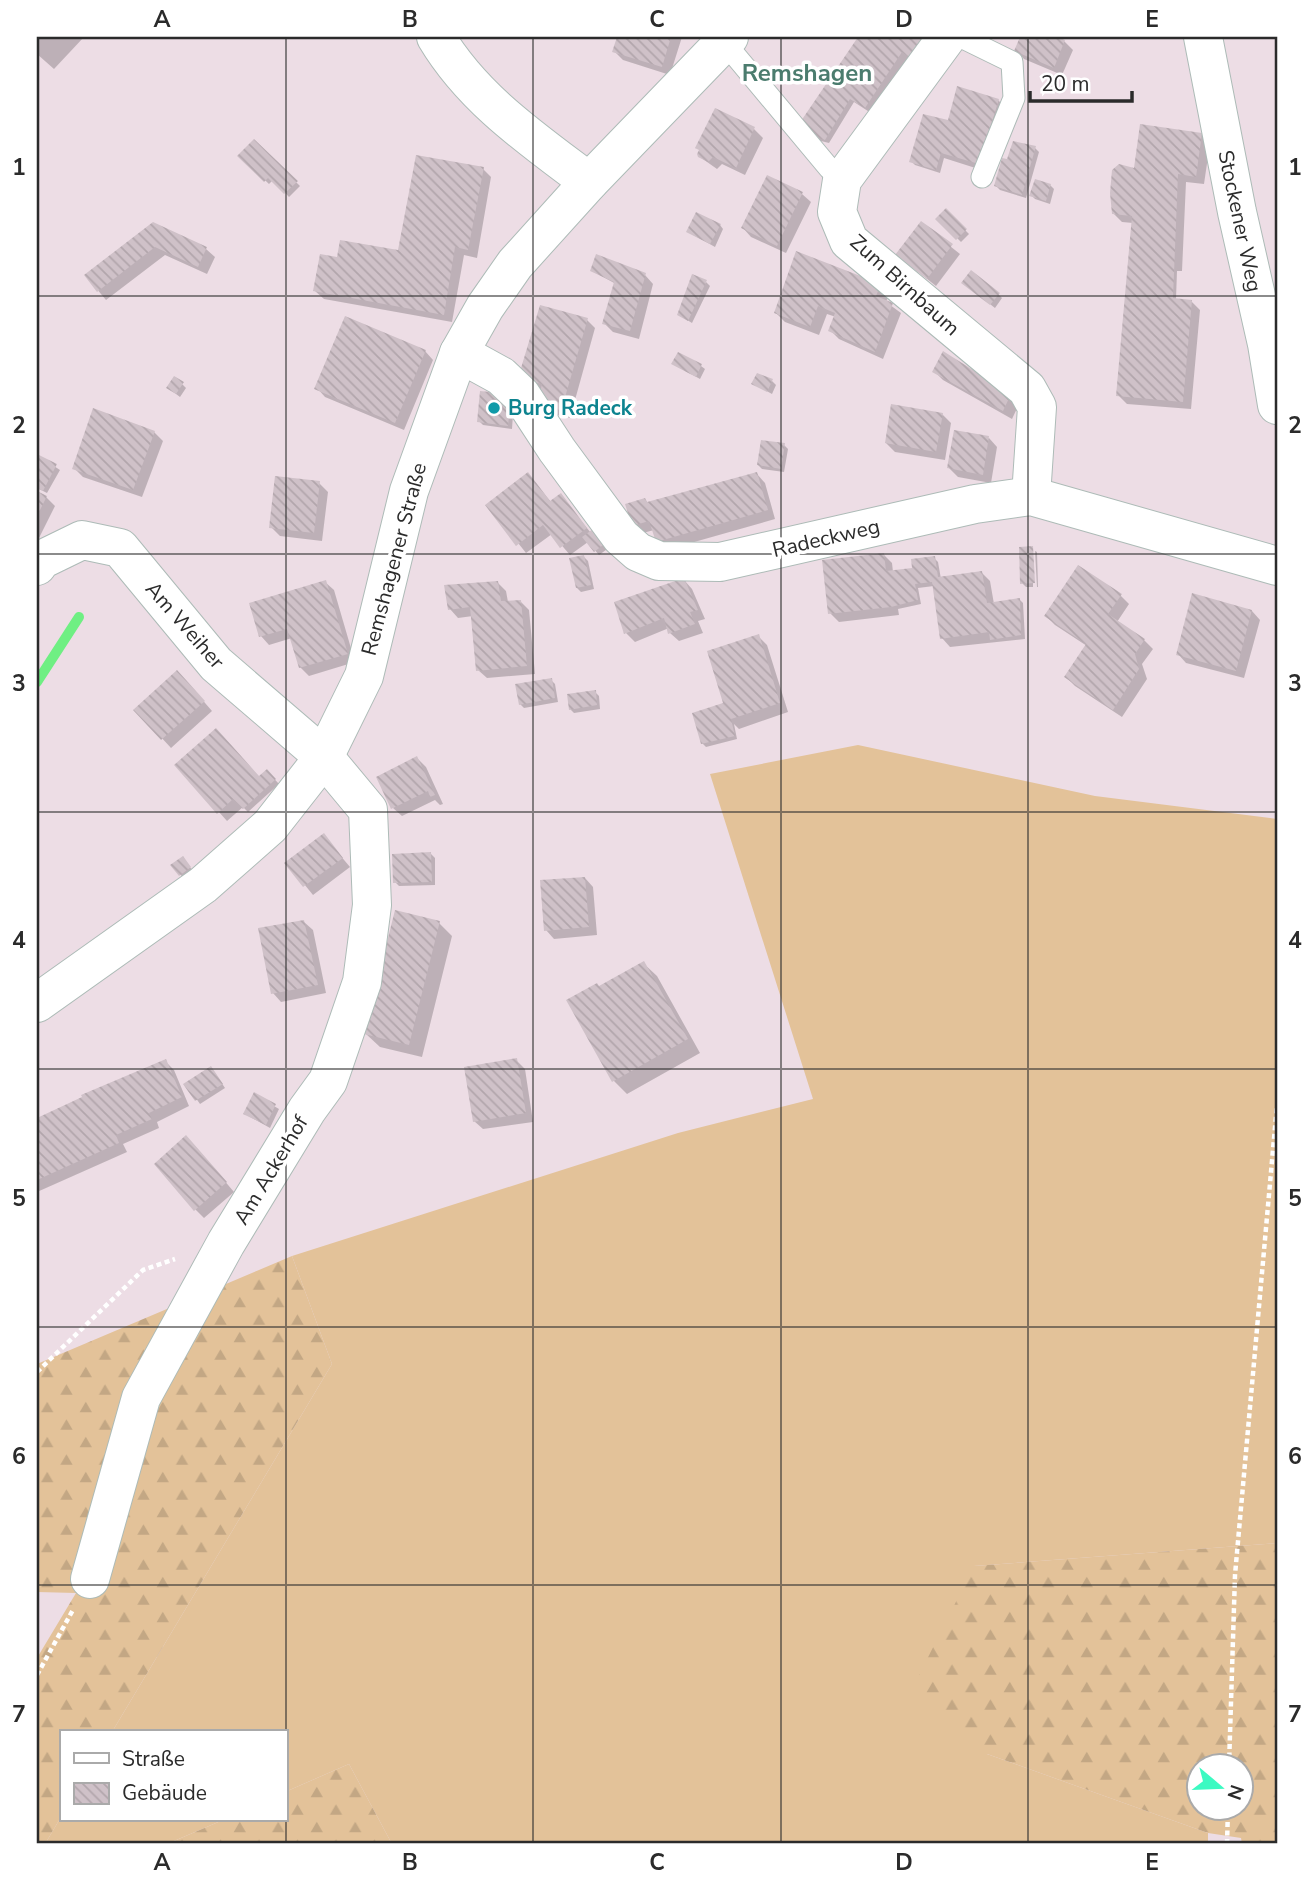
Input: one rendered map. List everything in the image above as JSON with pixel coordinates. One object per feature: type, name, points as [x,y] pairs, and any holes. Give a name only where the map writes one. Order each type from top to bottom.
[{"type":"street","points":[[436,37],[449,59],[479,93],[509,121],[589,182]]},
{"type":"street","name":"Zum Birnbaum","points":[[947,37],[842,180],[837,212],[849,241],[1027,389],[1037,407],[1031,496]]},
{"type":"street","name":"Stockener Weg","points":[[1203,37],[1237,212],[1272,344],[1277,405]]},
{"type":"street","name":"Remshagener Straße","points":[[37,1003],[203,885],[270,826],[324,758],[364,676],[409,491],[459,353],[485,307],[515,264],[589,182],[727,39]]},
{"type":"street","name":"Radeckweg","points":[[459,353],[501,376],[521,395],[557,450],[621,537],[638,552],[659,561],[720,562],[975,503],[1031,496],[1277,566]]},
{"type":"street","name":"Am Weiher","points":[[37,566],[41,560],[82,540],[120,548],[216,664],[324,758]]},
{"type":"street","name":"Am Ackerhof","points":[[90,1579],[141,1398],[226,1243],[307,1110],[328,1081],[362,982],[372,905],[368,810],[324,758]]},
{"type":"lane","points":[[961,37],[1012,62],[1014,98],[982,177]]},
{"type":"lane","points":[[727,39],[829,168],[842,180]]},
{"type":"path","points":[[1230,1752],[1236,1575],[1277,1105]]},
{"type":"path","points":[[37,1372],[143,1270],[226,1243]]},
{"type":"path","points":[[37,1675],[90,1579]]},
{"type":"path","points":[[1227,1844],[1228,1822]]},
{"type":"green space","points":[[858,745],[1095,796],[1277,819],[1277,1543],[974,1566],[987,1754],[1208,1833],[1208,1844],[392,1844],[349,1764],[287,1791],[287,1730],[113,1730],[332,1364],[292,1256],[678,1133],[813,1099],[710,774]]},
{"type":"green space","points":[[292,1256],[332,1364],[113,1730],[60,1730],[60,1819],[45,1844],[37,1844],[37,1658],[76,1593],[37,1592],[37,1364]]},
{"type":"green space","points":[[1277,1543],[1277,1844],[1242,1844],[1241,1838],[1208,1833],[987,1754],[909,1695],[974,1566]]},
{"type":"green space","points":[[349,1764],[392,1844],[167,1844],[218,1822],[287,1822],[287,1791]]},
{"type":"green space","points":[[60,1819],[60,1822],[218,1822],[167,1844],[45,1844]]},
{"type":"building","points":[[617,37],[671,37],[662,67],[612,52]]},
{"type":"building","points":[[858,37],[930,37],[913,60],[902,52],[865,108],[850,99],[825,140],[815,137],[801,121]]},
{"type":"building","points":[[1020,37],[1058,37],[1065,40],[1054,68],[1014,51]]},
{"type":"building","points":[[957,86],[999,99],[979,164],[941,153],[936,170],[909,162],[923,114],[948,120]]},
{"type":"building","points":[[715,108],[755,127],[736,168],[713,157],[708,162],[698,157],[699,150],[695,148]]},
{"type":"building","points":[[1140,124],[1202,133],[1196,177],[1178,174],[1173,298],[1192,300],[1183,402],[1116,396],[1132,216],[1112,214],[1112,170],[1119,164],[1134,168]]},
{"type":"building","points":[[254,139],[298,181],[284,194],[268,178],[264,182],[237,156]]},
{"type":"building","points":[[1013,141],[1036,146],[1022,195],[994,186],[1002,158],[1007,159]]},
{"type":"building","points":[[416,155],[484,167],[468,250],[455,247],[444,315],[313,291],[320,254],[337,257],[340,240],[398,250]]},
{"type":"building","points":[[767,175],[803,192],[777,246],[741,228]]},
{"type":"building","points":[[1035,179],[1051,184],[1046,201],[1029,196]]},
{"type":"building","points":[[946,208],[967,229],[956,240],[935,219]]},
{"type":"building","points":[[696,212],[721,224],[710,244],[686,232]]},
{"type":"building","points":[[921,221],[953,244],[927,279],[895,255]]},
{"type":"building","points":[[153,222],[207,247],[198,267],[155,247],[97,292],[84,275]]},
{"type":"building","points":[[796,251],[881,284],[876,296],[893,303],[875,352],[828,331],[835,313],[818,306],[810,327],[774,313]]},
{"type":"building","points":[[596,254],[646,273],[630,331],[602,324],[614,282],[590,271]]},
{"type":"building","points":[[971,270],[1000,293],[990,305],[961,283]]},
{"type":"building","points":[[692,274],[707,280],[688,321],[677,315]]},
{"type":"building","points":[[540,305],[588,318],[561,411],[537,405],[542,384],[518,378]]},
{"type":"building","points":[[345,316],[426,350],[395,423],[314,389]]},
{"type":"building","points":[[943,351],[1011,394],[1003,411],[932,372]]},
{"type":"building","points":[[678,352],[702,364],[696,377],[671,364]]},
{"type":"building","points":[[757,373],[773,379],[767,392],[751,384]]},
{"type":"building","points":[[174,376],[184,382],[176,394],[166,388]]},
{"type":"building","name":"Burg Radeck","points":[[480,391],[511,394],[508,426],[477,422]]},
{"type":"building","points":[[891,404],[943,413],[936,452],[885,443]]},
{"type":"building","points":[[93,408],[155,431],[133,490],[72,469]]},
{"type":"building","points":[[954,430],[989,436],[983,475],[947,468]]},
{"type":"building","points":[[761,440],[785,443],[781,469],[757,465]]},
{"type":"building","points":[[37,454],[57,464],[43,491],[37,488]]},
{"type":"building","points":[[528,472],[550,501],[561,493],[587,528],[560,548],[543,525],[516,546],[485,505]]},
{"type":"building","points":[[757,472],[768,510],[656,542],[649,521],[632,526],[625,504],[645,498],[647,502]]},
{"type":"building","points":[[275,476],[320,481],[314,533],[269,528]]},
{"type":"building","points":[[37,491],[47,496],[37,516]]},
{"type":"building","points":[[596,527],[607,542],[594,552],[582,537]]},
{"type":"building","points":[[1033,546],[1035,583],[1020,584],[1019,547]]},
{"type":"building","points":[[884,553],[886,571],[912,568],[911,559],[935,556],[938,577],[982,571],[987,603],[1020,598],[1021,635],[990,640],[989,632],[940,639],[932,582],[915,584],[918,600],[891,607],[828,614],[822,560]]},
{"type":"building","points":[[584,555],[591,585],[576,588],[569,558]]},
{"type":"building","points":[[1078,565],[1122,594],[1108,614],[1145,639],[1135,654],[1139,669],[1113,710],[1064,677],[1086,644],[1044,616]]},
{"type":"building","points":[[684,578],[698,610],[690,612],[695,624],[668,634],[664,618],[624,634],[614,602]]},
{"type":"building","points":[[326,580],[348,654],[299,668],[287,629],[259,637],[249,603]]},
{"type":"building","points":[[498,581],[501,601],[521,600],[527,666],[476,671],[470,607],[448,610],[444,585]]},
{"type":"building","points":[[1192,593],[1252,610],[1236,671],[1176,655]]},
{"type":"building","points":[[759,634],[780,703],[731,719],[735,736],[701,744],[692,713],[723,703],[707,651]]},
{"type":"building","points":[[177,670],[205,701],[161,740],[133,710]]},
{"type":"building","points":[[552,678],[555,698],[519,705],[515,684]]},
{"type":"building","points":[[596,690],[597,705],[569,710],[567,694]]},
{"type":"building","points":[[216,728],[259,776],[267,769],[276,779],[243,809],[233,799],[217,814],[174,765]]},
{"type":"building","points":[[417,756],[435,795],[430,797],[428,791],[391,809],[376,777]]},
{"type":"building","points":[[324,833],[343,858],[303,887],[284,863]]},
{"type":"building","points":[[431,852],[432,882],[393,883],[392,854]]},
{"type":"building","points":[[183,856],[191,867],[179,876],[170,865]]},
{"type":"building","points":[[585,877],[589,927],[544,931],[540,880]]},
{"type":"building","points":[[395,910],[440,921],[409,1045],[364,1034]]},
{"type":"building","points":[[304,920],[318,985],[271,994],[258,928]]},
{"type":"building","points":[[644,961],[688,1039],[612,1082],[566,1000],[597,983],[599,986]]},
{"type":"building","points":[[517,1058],[526,1113],[473,1122],[464,1067]]},
{"type":"building","points":[[166,1059],[182,1097],[149,1113],[152,1119],[116,1135],[119,1143],[37,1180],[37,1118],[82,1097],[81,1095]]},
{"type":"building","points":[[211,1066],[223,1084],[195,1101],[183,1084]]},
{"type":"building","points":[[254,1092],[276,1104],[266,1125],[243,1114]]},
{"type":"building","points":[[186,1135],[227,1182],[194,1211],[154,1164]]},
{"type":"waterway","points":[[37,682],[79,617]]},
{"type":"place","name":"Burg Radeck","points":[[494,408]]},
{"type":"district","name":"Remshagen","points":[[807,73]]}]
